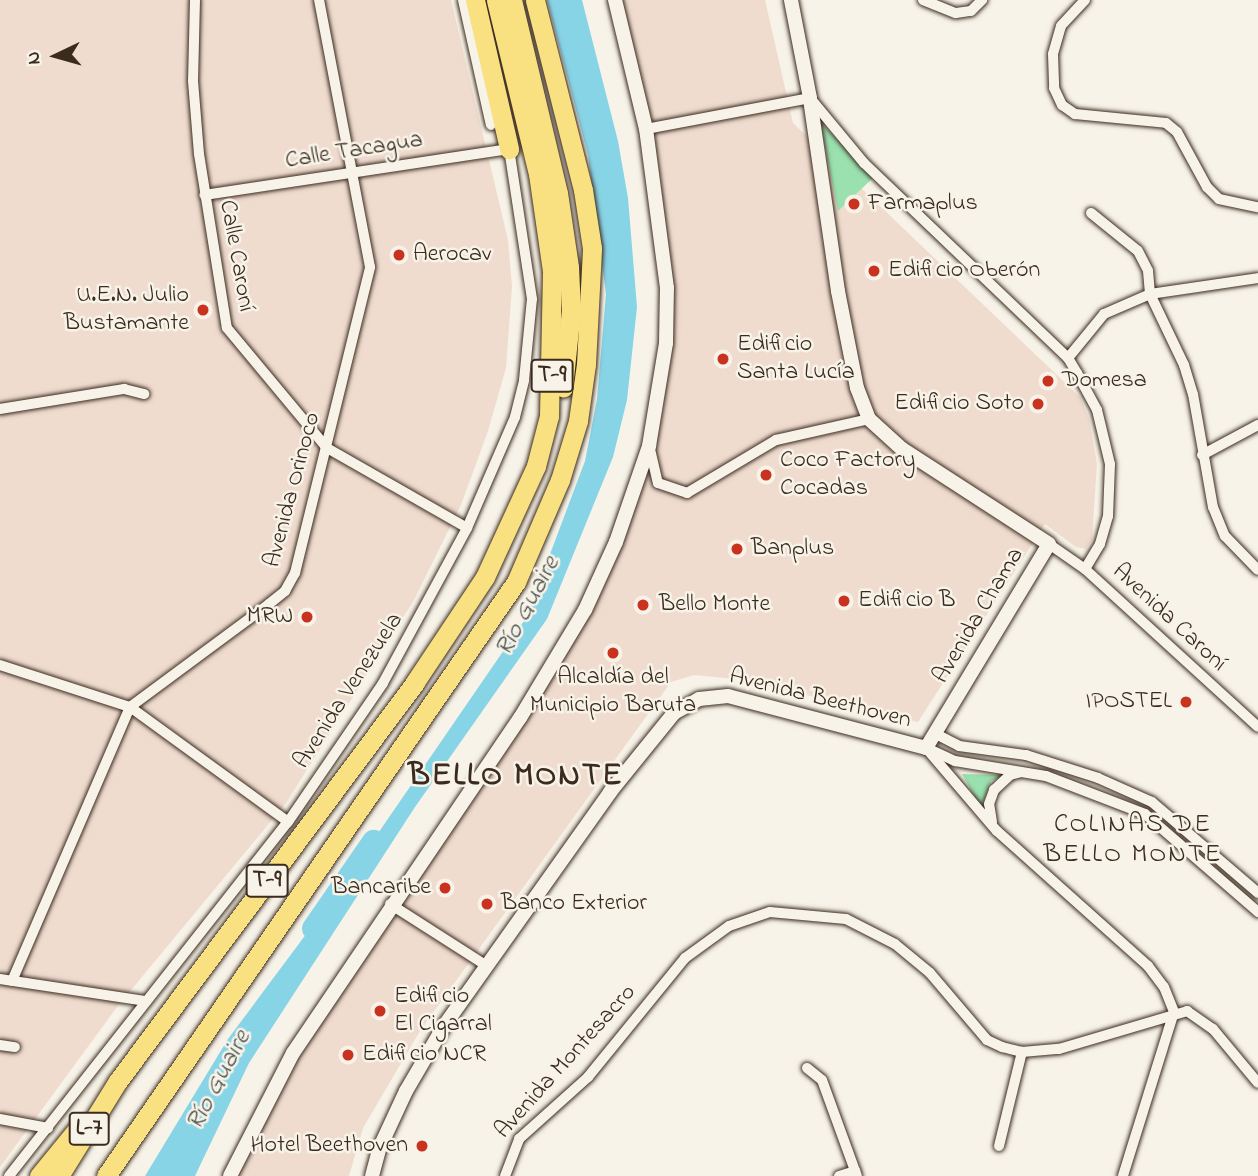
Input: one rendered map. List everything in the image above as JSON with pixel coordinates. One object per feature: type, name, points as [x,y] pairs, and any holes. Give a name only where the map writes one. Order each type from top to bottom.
[{"type":"highway","points":[[475,0],[509,149]]},
{"type":"highway","name":"T-9","points":[[39,1176],[118,1081],[415,682],[485,577],[536,466],[549,416],[552,271],[538,174],[496,0]]},
{"type":"highway","points":[[512,0],[558,193],[569,267],[571,310],[560,407],[554,435],[536,466]]},
{"type":"highway","name":"T-9","points":[[106,1176],[516,582],[560,480],[578,421],[593,277],[585,200],[535,0]]},
{"type":"highway","name":"L-7","points":[[59,1176],[118,1081]]},
{"type":"street","name":"Calle Caroní","points":[[195,0],[193,81],[204,195],[227,328],[327,448],[467,528]]},
{"type":"street","name":"Avenida Orinoco","points":[[12,981],[130,707],[285,591],[295,573],[369,287],[369,241],[319,0]]},
{"type":"street","points":[[463,0],[491,125]]},
{"type":"street","points":[[230,1176],[293,1053],[390,904],[520,718],[585,610],[616,542],[649,446],[666,343],[667,288],[646,130],[615,0]]},
{"type":"street","points":[[791,0],[810,98],[838,291],[857,388],[869,419],[902,449],[1049,544]]},
{"type":"street","points":[[923,0],[956,13],[971,11],[982,0]]},
{"type":"street","points":[[1085,0],[1061,26],[1053,54],[1054,88],[1062,105],[1075,114],[1166,122],[1177,132],[1207,187],[1219,199],[1258,207]]},
{"type":"street","points":[[646,130],[810,98]]},
{"type":"street","points":[[810,98],[894,193],[1068,358],[1097,410],[1110,464],[1108,516],[1100,544],[1085,569]]},
{"type":"street","name":"Calle Tacagua","points":[[204,195],[509,149]]},
{"type":"street","name":"Avenida Venezuela","points":[[9,1176],[288,822],[383,683],[467,528],[515,417],[530,339],[529,256],[509,149]]},
{"type":"street","points":[[1091,213],[1138,251],[1149,271],[1150,294],[1184,365],[1202,455],[1225,536],[1258,570]]},
{"type":"street","points":[[1068,358],[1104,314],[1150,294],[1258,278]]},
{"type":"street","points":[[0,409],[124,388],[145,394]]},
{"type":"street","points":[[649,446],[658,483],[687,493],[776,440],[869,419]]},
{"type":"street","points":[[1202,455],[1258,425]]},
{"type":"street","name":"Avenida Caroní","points":[[1049,544],[1085,569],[1258,727]]},
{"type":"street","name":"Avenida Chama","points":[[926,748],[1049,544]]},
{"type":"street","points":[[0,664],[130,707],[288,822]]},
{"type":"street","name":"Avenida Beethoven","points":[[372,1176],[380,1147],[406,1091],[444,1026],[652,737],[690,703],[728,696],[926,748]]},
{"type":"street","points":[[934,733],[959,746],[1038,759],[1152,802],[1258,893]]},
{"type":"street","points":[[926,748],[955,761],[1026,771],[1094,791],[1145,814],[1258,912]]},
{"type":"street","points":[[926,748],[997,831],[1148,966],[1174,1012],[1123,1176]]},
{"type":"street","points":[[997,831],[989,816],[994,790],[1010,775],[1026,771]]},
{"type":"street","points":[[390,904],[487,966]]},
{"type":"street","name":"Avenida Montesacro","points":[[505,1176],[519,1139],[588,1077],[685,958],[707,939],[747,917],[770,912],[811,913],[846,919],[874,932],[913,956],[987,1040],[1022,1052],[1084,1042],[1147,1026],[1174,1012]]},
{"type":"street","points":[[0,979],[146,1001]]},
{"type":"street","points":[[1174,1012],[1186,1012],[1213,1029],[1258,1083]]},
{"type":"street","points":[[0,1045],[15,1047]]},
{"type":"street","points":[[999,1146],[1022,1052]]},
{"type":"street","points":[[807,1068],[822,1080],[856,1174],[839,1176]]},
{"type":"street","points":[[0,1119],[48,1128]]},
{"type":"shaded area","points":[[0,0],[451,0],[508,240],[512,286],[506,368],[488,431],[461,505],[414,600],[286,803],[117,1007],[0,1167]]},
{"type":"shaded area","points":[[615,0],[765,0],[793,123],[1080,397],[1089,418],[1097,464],[1092,540],[1086,549],[1076,547],[1045,524],[918,722],[745,680],[694,675],[671,682],[420,1031],[363,1128],[349,1176],[234,1176],[293,1062],[577,633],[660,407],[664,242]]},
{"type":"green space","points":[[820,122],[874,177],[838,211]]},
{"type":"green space","points":[[962,774],[1004,775],[991,781],[981,808]]},
{"type":"water","name":"Río Guaire","points":[[547,0],[582,0],[618,141],[628,198],[637,307],[627,400],[613,457],[547,619],[415,807],[249,1063],[195,1176],[145,1176],[228,1039],[339,890],[526,618],[585,461],[597,399],[606,294],[588,155]]},
{"type":"waterway","name":"Río Guaire","points":[[313,928],[373,841]]},
{"type":"place","name":"Farmaplus","points":[[854,204]]},
{"type":"place","name":"Aerocav","points":[[399,255]]},
{"type":"place","name":"Edificio Oberón","points":[[874,271]]},
{"type":"place","name":"U.E.N. Julio Bustamante","points":[[203,310]]},
{"type":"place","name":"Edificio Santa Lucía","points":[[723,359]]},
{"type":"place","name":"Domesa","points":[[1048,381]]},
{"type":"place","name":"Edificio Soto","points":[[1038,404]]},
{"type":"place","name":"Coco Factory Cocadas","points":[[766,475]]},
{"type":"place","name":"Banplus","points":[[737,549]]},
{"type":"place","name":"Edificio B","points":[[844,601]]},
{"type":"place","name":"Bello Monte","points":[[643,605]]},
{"type":"place","name":"MRW","points":[[307,617]]},
{"type":"place","name":"Alcaldía del Municipio Baruta","points":[[613,653]]},
{"type":"place","name":"IPOSTEL","points":[[1186,702]]},
{"type":"place","name":"Bancaribe","points":[[445,888]]},
{"type":"place","name":"Banco Exterior","points":[[487,904]]},
{"type":"place","name":"Edificio El Cigarral","points":[[380,1011]]},
{"type":"place","name":"Edificio NCR","points":[[348,1055]]},
{"type":"place","name":"Hotel Beethoven","points":[[422,1146]]},
{"type":"district","name":"BELLO MONTE","points":[[516,777]]},
{"type":"district","name":"COLINAS DE BELLO MONTE","points":[[1133,841]]}]
